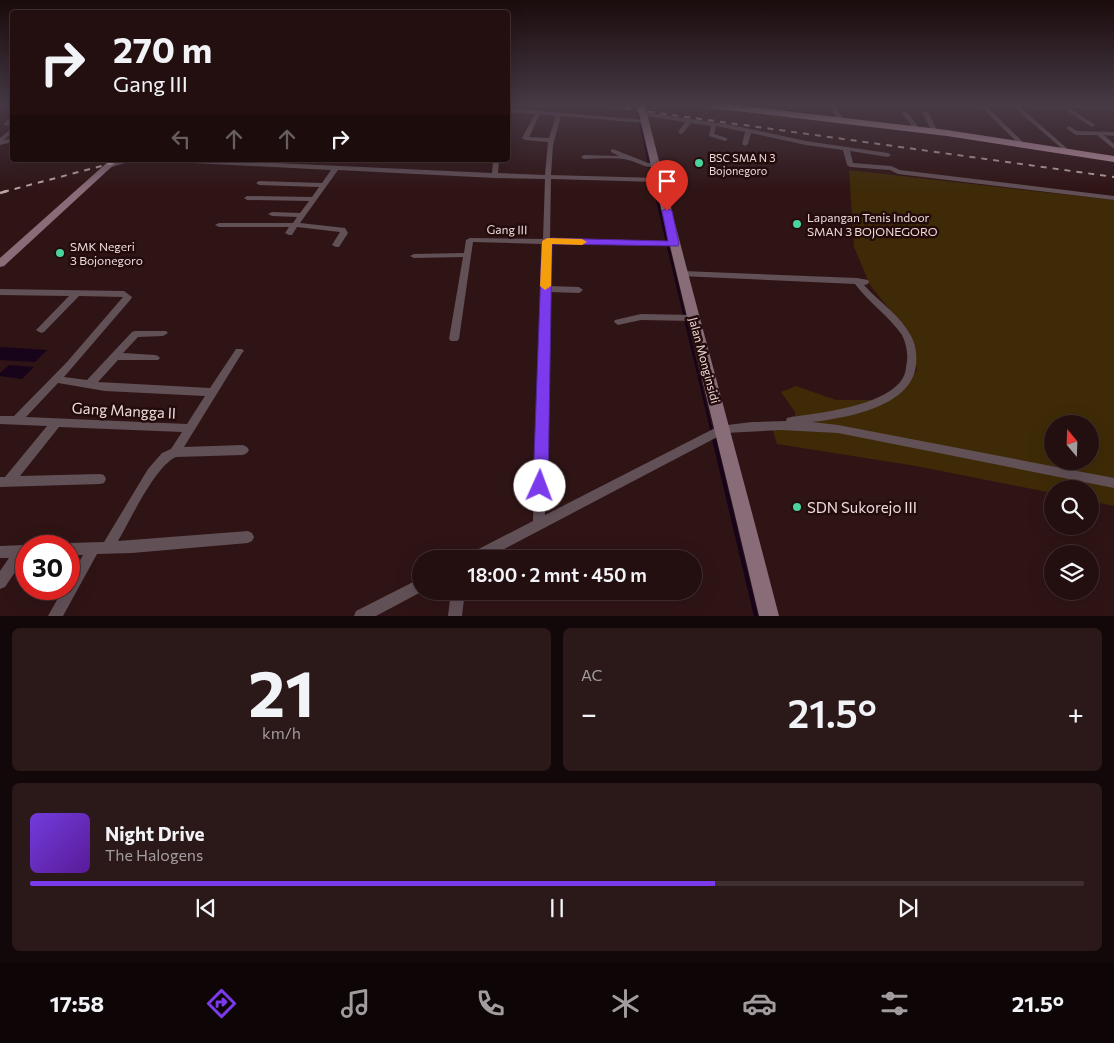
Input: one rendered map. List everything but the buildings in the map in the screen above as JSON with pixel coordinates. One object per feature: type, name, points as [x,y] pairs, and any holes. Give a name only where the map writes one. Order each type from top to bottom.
[{"type":"highway","points":[[947,134],[1114,159]]},
{"type":"main road","name":"Jalan Monginsidi","points":[[645,134],[670,244],[683,274],[688,318],[716,432],[769,616]]},
{"type":"main road","points":[[0,264],[5,256],[112,162]]},
{"type":"street","points":[[527,134],[525,138],[551,140]]},
{"type":"street","points":[[539,525],[548,178],[553,134]]},
{"type":"street","points":[[711,134],[725,139]]},
{"type":"street","points":[[745,144],[747,134]]},
{"type":"street","points":[[763,134],[888,155]]},
{"type":"street","points":[[1011,134],[1023,145]]},
{"type":"street","points":[[1047,134],[1068,152]]},
{"type":"street","points":[[1099,134],[1114,147]]},
{"type":"street","points":[[846,149],[849,165],[893,168],[898,172],[1114,198]]},
{"type":"street","points":[[613,151],[651,165]]},
{"type":"street","points":[[871,153],[878,167]]},
{"type":"street","points":[[584,157],[630,158]]},
{"type":"street","points":[[223,162],[495,176],[655,180]]},
{"type":"street","points":[[319,167],[323,162]]},
{"type":"street","points":[[495,176],[496,162]]},
{"type":"street","points":[[289,233],[336,168]]},
{"type":"street","points":[[259,183],[323,185]]},
{"type":"street","points":[[247,198],[312,199]]},
{"type":"street","points":[[272,214],[302,215]]},
{"type":"street","points":[[219,225],[294,225],[342,230],[344,233],[336,245]]},
{"type":"street","name":"Gang III","points":[[454,339],[468,241],[670,244]]},
{"type":"street","points":[[414,256],[466,256]]},
{"type":"street","points":[[490,550],[716,432],[840,415],[860,410],[884,400],[899,390],[909,376],[913,366],[910,343],[904,332],[861,282],[683,274]]},
{"type":"street","points":[[545,289],[579,290]]},
{"type":"street","points":[[0,292],[124,294],[128,297],[17,420]]},
{"type":"street","points":[[41,330],[77,293]]},
{"type":"street","points":[[618,322],[641,317],[688,318]]},
{"type":"street","points":[[89,385],[136,333],[164,333]]},
{"type":"street","points":[[190,428],[239,351]]},
{"type":"street","points":[[115,356],[155,358]]},
{"type":"street","points":[[55,379],[89,385],[148,390],[212,392]]},
{"type":"street","name":"Gang Mangga II","points":[[0,420],[190,428],[175,452],[166,456],[152,472],[55,616]]},
{"type":"street","points":[[4,482],[57,422]]},
{"type":"street","points":[[750,426],[792,425],[838,429],[1114,483]]},
{"type":"street","points":[[175,452],[242,450]]},
{"type":"street","points":[[4,482],[100,479]]},
{"type":"street","points":[[80,549],[248,537]]},
{"type":"street","points":[[0,552],[15,551]]},
{"type":"street","points":[[0,582],[15,562]]},
{"type":"street","points":[[361,616],[412,589]]},
{"type":"street","points":[[455,616],[457,600]]},
{"type":"shaded area","points":[[849,170],[1114,200],[1114,506],[1099,503],[1099,480],[1044,480],[1044,491],[916,466],[777,444],[772,428],[795,427],[795,412],[781,392],[796,386],[836,400],[891,400],[917,370],[912,341],[906,330],[870,285],[854,247]]},
{"type":"shaded area","points":[[0,347],[47,350],[35,362],[0,360]]},
{"type":"shaded area","points":[[9,365],[34,367],[22,379],[0,376],[0,373]]},
{"type":"waterway","points":[[642,134],[655,192]]},
{"type":"waterway","points":[[655,191],[712,432]]},
{"type":"waterway","points":[[714,439],[756,616]]},
{"type":"railway","points":[[806,134],[1114,177]]},
{"type":"railway","points":[[3,192],[116,162]]},
{"type":"railway","points":[[0,193],[7,191]]},
{"type":"slow traffic","points":[[545,286],[547,241],[582,242]]},
{"type":"place","name":"BSC SMA N 3 Bojonegoro","points":[[699,163]]},
{"type":"place","name":"Lapangan Tenis Indoor SMAN 3 BOJONEGORO","points":[[797,224]]},
{"type":"place","name":"SMK Negeri 3 Bojonegoro","points":[[60,253]]},
{"type":"place","name":"SDN Sukorejo III","points":[[797,507]]},
{"type":"route","points":[[540,486],[547,241],[674,244],[667,211]]}]
